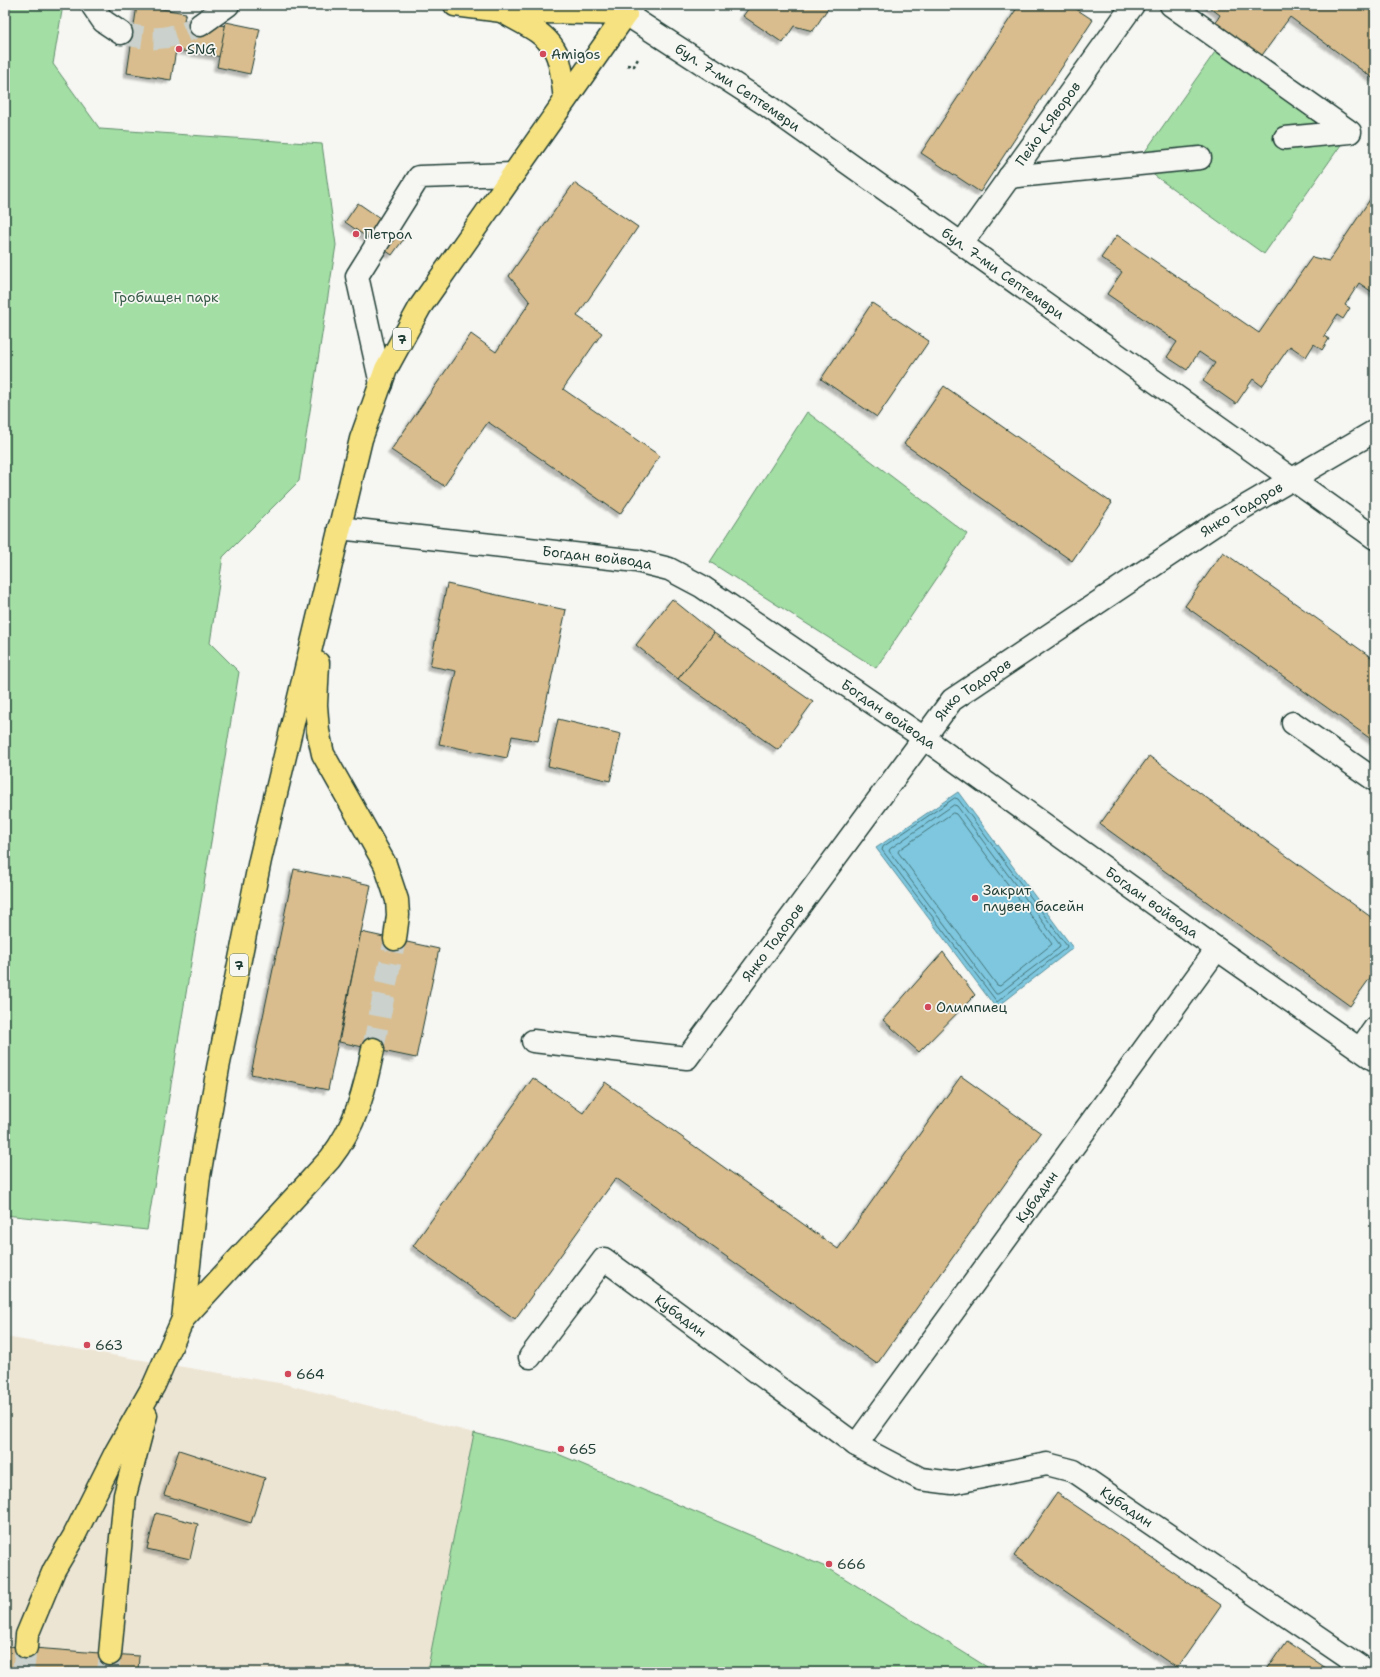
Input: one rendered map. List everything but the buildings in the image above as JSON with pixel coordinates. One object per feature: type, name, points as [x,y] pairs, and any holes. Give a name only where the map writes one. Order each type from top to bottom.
[{"type":"main road","points":[[455,5],[502,11],[625,8]]},
{"type":"main road","name":"7","points":[[154,1385],[183,1319],[200,1176],[218,1068],[260,860],[320,616],[338,528],[361,439],[386,369],[420,307],[565,100],[625,8]]},
{"type":"main road","points":[[502,11],[538,31],[555,49],[560,67],[565,100]]},
{"type":"main road","name":"7","points":[[320,616],[316,705],[318,731],[323,754],[378,848],[385,864],[396,900],[398,916],[395,939]]},
{"type":"main road","name":"7","points":[[183,1319],[330,1159],[341,1145],[360,1105],[373,1049]]},
{"type":"main road","points":[[26,1648],[27,1634],[54,1570],[74,1536],[116,1452],[154,1385]]},
{"type":"main road","points":[[110,1654],[126,1495],[154,1385]]},
{"type":"street","points":[[92,5],[103,21],[121,33]]},
{"type":"street","points":[[200,25],[228,5]]},
{"type":"street","name":"Пейо К.Яворов","points":[[962,243],[1133,5]]},
{"type":"street","points":[[1171,5],[1350,132],[1286,138]]},
{"type":"street","name":"бул. 7-ми Септември","points":[[625,8],[765,104],[962,243],[1375,538]]},
{"type":"street","points":[[1008,177],[1200,158]]},
{"type":"street","points":[[381,384],[357,276],[419,177],[513,174]]},
{"type":"street","name":"Янко Тодоров","points":[[533,1041],[687,1058],[952,700],[1217,523],[1375,431]]},
{"type":"street","name":"Богдан войвода","points":[[338,528],[637,561],[669,569],[701,586],[924,738],[1367,1055]]},
{"type":"street","points":[[1293,723],[1375,780]]},
{"type":"street","name":"Кубадин","points":[[856,1444],[1217,949]]},
{"type":"street","points":[[1367,1055],[1375,1028]]},
{"type":"street","name":"Кубадин","points":[[530,1357],[604,1259],[856,1444],[921,1479],[952,1483],[1048,1464],[1074,1471],[1368,1672]]},
{"type":"shaded area","points":[[5,1337],[285,1384],[474,1433],[427,1672],[5,1672]]},
{"type":"green space","name":"Гробищен парк","points":[[5,5],[63,5],[53,64],[100,129],[322,144],[336,245],[299,481],[223,557],[210,643],[239,672],[147,1230],[5,1215]]},
{"type":"green space","points":[[1222,42],[1350,132],[1264,254],[1137,163]]},
{"type":"green space","points":[[807,412],[967,534],[876,668],[710,562]]},
{"type":"green space","points":[[474,1433],[558,1454],[828,1568],[995,1672],[427,1672]]},
{"type":"water","name":"Закрит плувен басейн","points":[[958,792],[1073,948],[996,1008],[876,848]]},
{"type":"tunnel","points":[[121,33],[143,37],[161,38],[170,37],[200,25]]},
{"type":"tunnel","points":[[373,1049],[395,939]]},
{"type":"tunnel","points":[[23,1672],[26,1647]]},
{"type":"tunnel","points":[[108,1672],[110,1654]]},
{"type":"place","name":"SNG","points":[[179,49]]},
{"type":"place","name":"Amigos","points":[[543,54]]},
{"type":"place","name":"Петрол","points":[[356,234]]},
{"type":"place","name":"Закрит плувен басейн","points":[[975,898]]},
{"type":"place","name":"Олимпиец","points":[[928,1007]]},
{"type":"place","name":"663","points":[[87,1345]]},
{"type":"place","name":"664","points":[[288,1374]]},
{"type":"place","name":"665","points":[[561,1449]]},
{"type":"place","name":"666","points":[[829,1564]]}]
